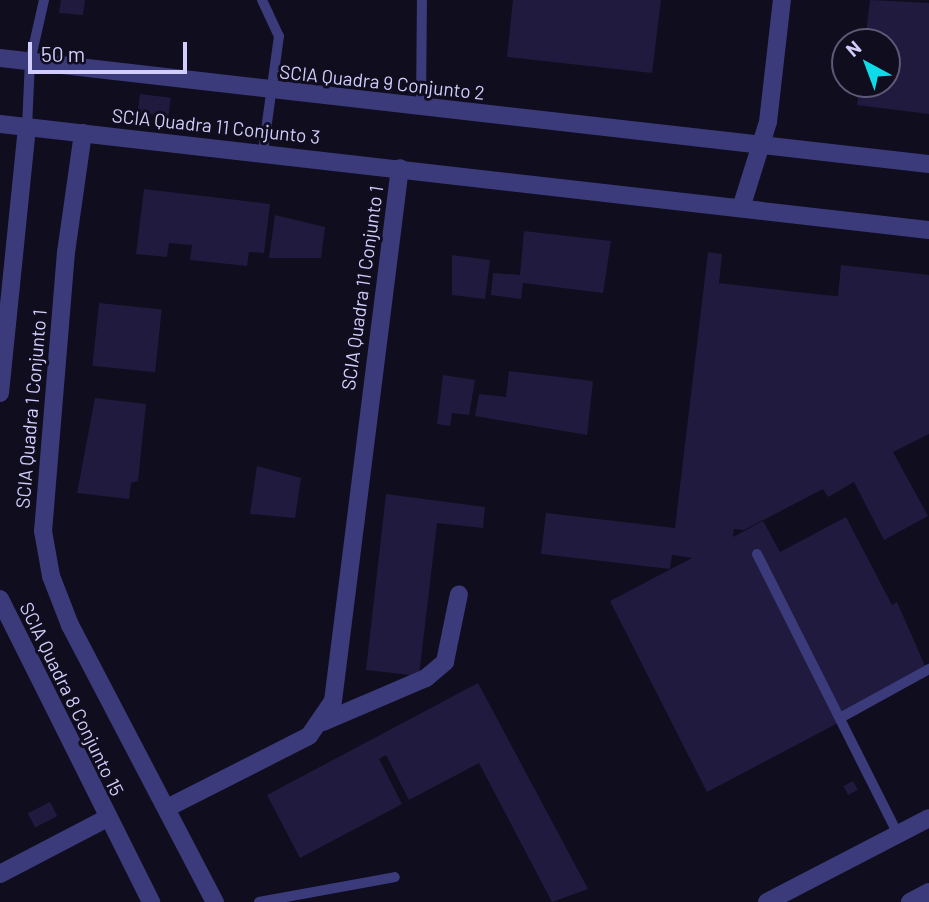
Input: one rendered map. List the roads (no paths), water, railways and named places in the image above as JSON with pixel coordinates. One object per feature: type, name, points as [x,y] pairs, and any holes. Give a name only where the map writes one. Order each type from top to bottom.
[{"type":"street","points":[[741,208],[760,146],[782,0]]},
{"type":"street","name":"SCIA Quadra 9 Conjunto 2","points":[[0,58],[929,164]]},
{"type":"street","name":"SCIA Quadra 11 Conjunto 3","points":[[0,124],[400,168]]},
{"type":"street","points":[[0,393],[27,127]]},
{"type":"street","name":"SCIA Quadra 1 Conjunto 1","points":[[83,132],[66,252],[43,531],[51,576],[70,625],[215,902]]},
{"type":"street","name":"SCIA Quadra 11 Conjunto 1","points":[[323,722],[333,701],[400,168],[929,230]]},
{"type":"street","points":[[167,808],[309,736],[323,722],[426,678],[445,662],[459,594]]},
{"type":"street","name":"SCIA Quadra 8 Conjunto 15","points":[[0,600],[151,902]]},
{"type":"street","name":"SCIA Quadra 8 Conjunto 15","points":[[0,874],[107,818]]},
{"type":"street","points":[[767,902],[796,894],[929,818]]},
{"type":"street","points":[[910,902],[929,892]]},
{"type":"lane","points":[[27,127],[30,62],[44,0]]},
{"type":"lane","points":[[262,0],[279,36],[264,152]]},
{"type":"lane","points":[[421,107],[422,0]]},
{"type":"lane","points":[[757,554],[898,834]]},
{"type":"lane","points":[[840,718],[929,669]]},
{"type":"lane","points":[[259,902],[396,877]]}]
